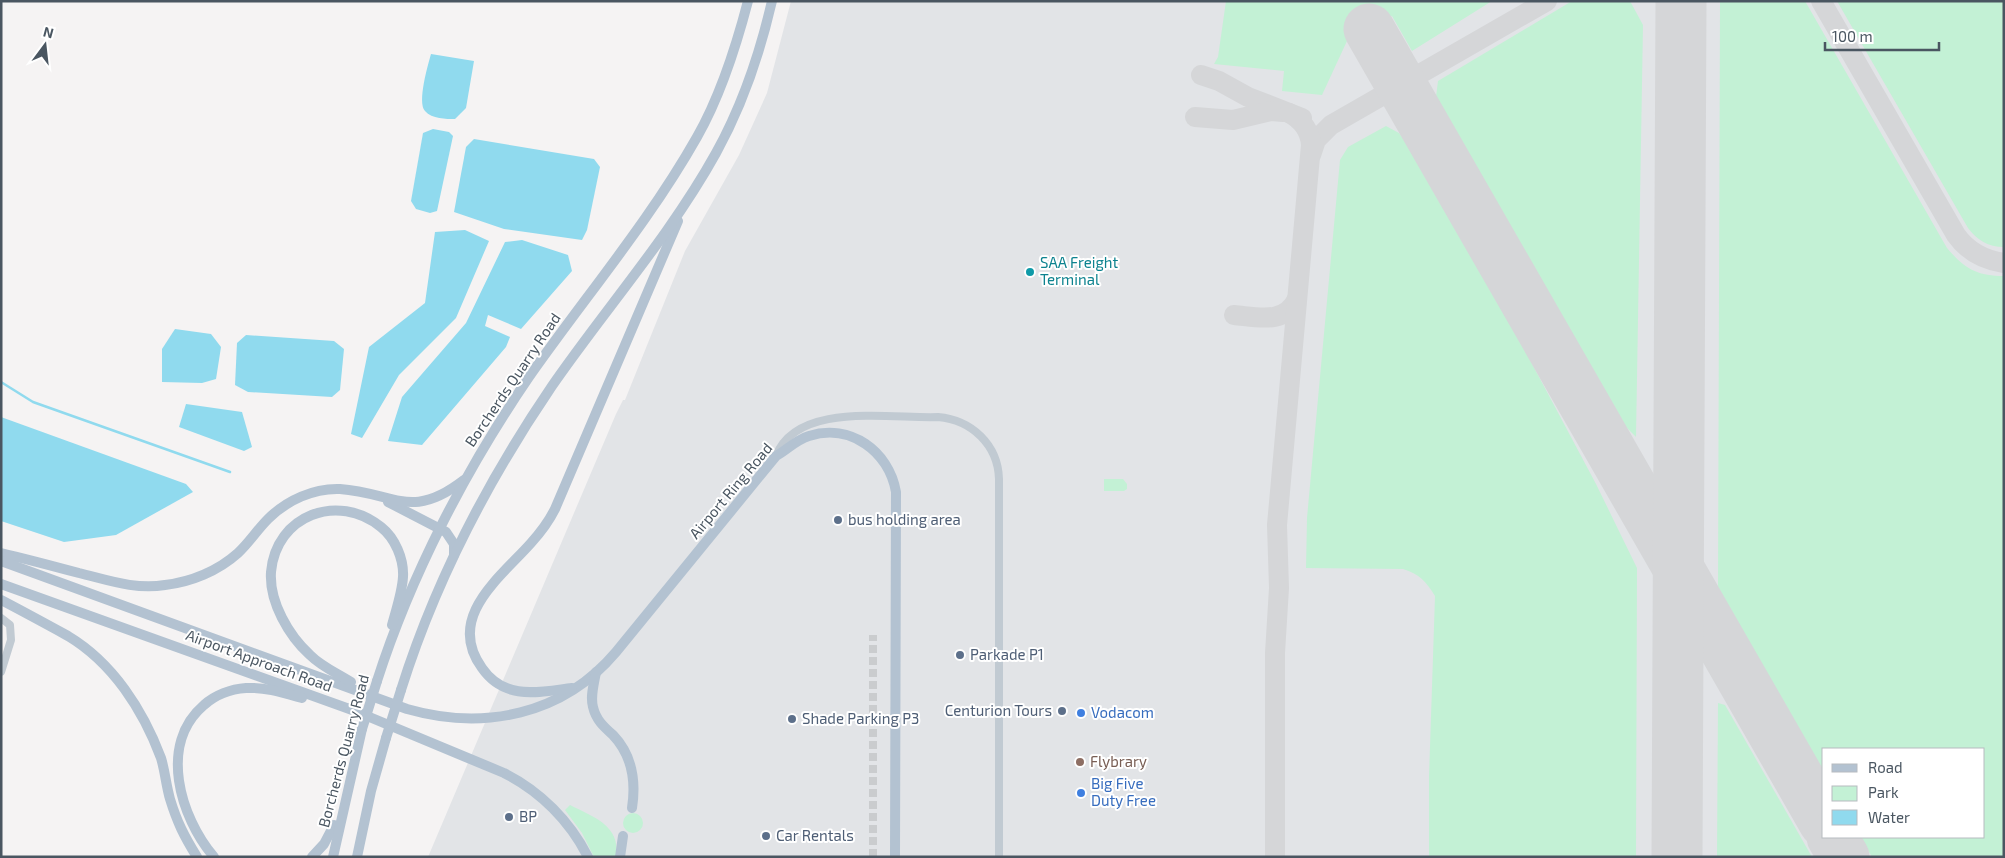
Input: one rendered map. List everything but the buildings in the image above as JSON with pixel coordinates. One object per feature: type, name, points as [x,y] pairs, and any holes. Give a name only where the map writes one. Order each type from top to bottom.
[{"type":"main road","name":"Borcherds Quarry Road","points":[[332,857],[362,729],[382,664],[440,529],[491,436],[525,383],[640,225],[698,136],[727,69],[748,1]]},
{"type":"main road","points":[[357,857],[371,791],[401,690],[422,631],[453,560],[492,483],[537,409],[684,205],[717,150],[739,103],[755,62],[772,1]]},
{"type":"main road","points":[[576,687],[532,694],[511,690],[494,680],[483,670],[474,652],[471,632],[473,614],[485,592],[538,535],[557,506],[684,205]]},
{"type":"main road","name":"Airport Ring Road","points":[[407,709],[457,719],[498,717],[542,705],[576,687],[613,656],[776,456],[796,441],[810,435],[825,433],[855,438],[872,448],[886,463],[894,482],[897,497],[895,857]]},
{"type":"main road","points":[[1,553],[124,585],[141,587],[166,585],[196,578],[224,563],[245,546],[274,514],[287,503],[299,497],[333,489],[351,490],[404,502],[422,502],[450,491],[469,476]]},
{"type":"main road","points":[[376,496],[446,532],[453,541],[455,549],[453,560]]},
{"type":"main road","points":[[364,692],[324,667],[310,655],[295,638],[278,607],[272,582],[273,561],[282,539],[289,530],[303,520],[329,510],[354,512],[376,523],[393,540],[401,562],[403,578],[382,664]]},
{"type":"main road","name":"Airport Approach Road","points":[[1,561],[407,709]]},
{"type":"main road","name":"Airport Approach Road","points":[[1,584],[355,711],[504,773],[526,786],[548,804],[573,832],[588,857]]},
{"type":"main road","points":[[1,600],[68,636],[98,660],[117,680],[146,723],[161,758],[170,798],[180,829],[197,856]]},
{"type":"main road","points":[[596,672],[592,693],[593,707],[600,722],[618,742],[630,763],[634,781],[632,808]]},
{"type":"main road","points":[[214,857],[196,829],[182,792],[177,759],[180,741],[194,715],[207,703],[228,692],[257,688],[355,711]]},
{"type":"main road","points":[[312,857],[330,835],[347,790]]},
{"type":"main road","points":[[196,829],[208,846],[220,857]]},
{"type":"main road","points":[[620,857],[623,836]]},
{"type":"street","points":[[776,456],[783,443],[797,431],[830,417],[938,417],[963,423],[983,438],[996,460],[999,474],[999,857]]},
{"type":"street","points":[[1,618],[10,625],[12,635],[1,672]]},
{"type":"shaded area","points":[[791,1],[2004,1],[2004,857],[428,857],[616,414],[623,400],[625,400],[685,251],[739,155],[767,93]]},
{"type":"green space","points":[[1226,1],[1492,1],[1412,51],[1392,16],[1347,41],[1322,95],[1282,91],[1284,71],[1214,64],[1218,57]]},
{"type":"green space","points":[[1572,1],[1630,1],[1643,25],[1636,437],[1626,427],[1436,97],[1438,81]]},
{"type":"green space","points":[[1720,1],[1805,1],[1947,248],[1971,270],[1994,276],[2004,276],[2004,857],[1872,857],[1861,838],[1985,838],[1985,748],[1822,748],[1822,769],[1718,587]]},
{"type":"green space","points":[[1837,1],[2004,1],[2004,247],[1993,246],[1983,242],[1968,228]]},
{"type":"green space","points":[[1386,126],[1399,133],[1432,176],[1596,484],[1637,568],[1636,857],[1429,857],[1429,777],[1435,596],[1422,579],[1403,569],[1306,568],[1307,518],[1340,160],[1348,147]]},
{"type":"green space","points":[[1104,479],[1123,479],[1127,484],[1127,489],[1124,491],[1104,491]]},
{"type":"green space","points":[[1718,703],[1725,705],[1812,857],[1717,857]]},
{"type":"green space","points":[[570,805],[596,818],[610,830],[616,846],[616,857],[594,857],[582,833],[565,810]]},
{"type":"green space","points":[[633,813],[640,816],[643,823],[640,830],[633,833],[626,830],[623,823],[626,816]]},
{"type":"water","points":[[431,54],[474,61],[466,108],[455,119],[431,116],[425,111],[423,106],[424,83]]},
{"type":"water","points":[[433,129],[449,132],[453,136],[437,211],[430,213],[416,209],[411,201],[423,133]]},
{"type":"water","points":[[474,139],[594,159],[600,167],[587,230],[582,240],[504,229],[454,212],[466,147]]},
{"type":"water","points":[[465,230],[489,241],[456,318],[399,375],[362,438],[351,434],[369,347],[425,303],[435,232]]},
{"type":"water","points":[[522,240],[568,255],[572,271],[521,329],[488,315],[485,326],[510,337],[506,347],[422,445],[388,441],[402,397],[466,323],[505,242]]},
{"type":"water","points":[[175,329],[211,334],[221,347],[216,379],[202,383],[162,382],[162,349]]},
{"type":"water","points":[[246,335],[334,341],[344,349],[340,390],[332,397],[248,392],[235,385],[237,343]]},
{"type":"water","points":[[186,404],[242,412],[252,447],[244,451],[179,427]]},
{"type":"water","points":[[1,417],[186,484],[193,492],[116,535],[64,542],[1,521]]},
{"type":"waterway","points":[[1,382],[33,402],[230,472]]},
{"type":"taxiway","points":[[1311,155],[1316,140],[1331,125],[1547,1]]},
{"type":"taxiway","points":[[1672,1],[1679,31],[1680,94]]},
{"type":"taxiway","points":[[1821,1],[1956,235],[1971,251],[1990,260],[2004,263]]},
{"type":"taxiway","points":[[1201,75],[1219,81],[1248,97],[1302,118]]},
{"type":"taxiway","points":[[1195,117],[1233,120],[1271,111],[1283,112]]},
{"type":"taxiway","points":[[1275,857],[1275,653],[1279,588],[1277,525],[1311,145],[1305,126],[1289,113]]},
{"type":"taxiway","points":[[1234,315],[1261,318],[1278,316],[1292,307],[1297,299]]},
{"type":"runway","points":[[1677,857],[1681,1]]},
{"type":"runway","points":[[1369,29],[1822,819]]},
{"type":"runway","points":[[1833,838],[1844,857]]},
{"type":"tunnel","points":[[873,635],[873,857]]},
{"type":"place","name":"SAA Freight Terminal","points":[[1030,272]]},
{"type":"place","name":"bus holding area","points":[[838,520]]},
{"type":"place","name":"Parkade P1","points":[[960,655]]},
{"type":"place","name":"Centurion Tours","points":[[1062,711]]},
{"type":"place","name":"Vodacom","points":[[1081,713]]},
{"type":"place","name":"Shade Parking P3","points":[[792,719]]},
{"type":"place","name":"Flybrary","points":[[1080,762]]},
{"type":"place","name":"Big Five Duty Free","points":[[1081,793]]},
{"type":"place","name":"BP","points":[[509,817]]},
{"type":"place","name":"Car Rentals","points":[[766,836]]}]
